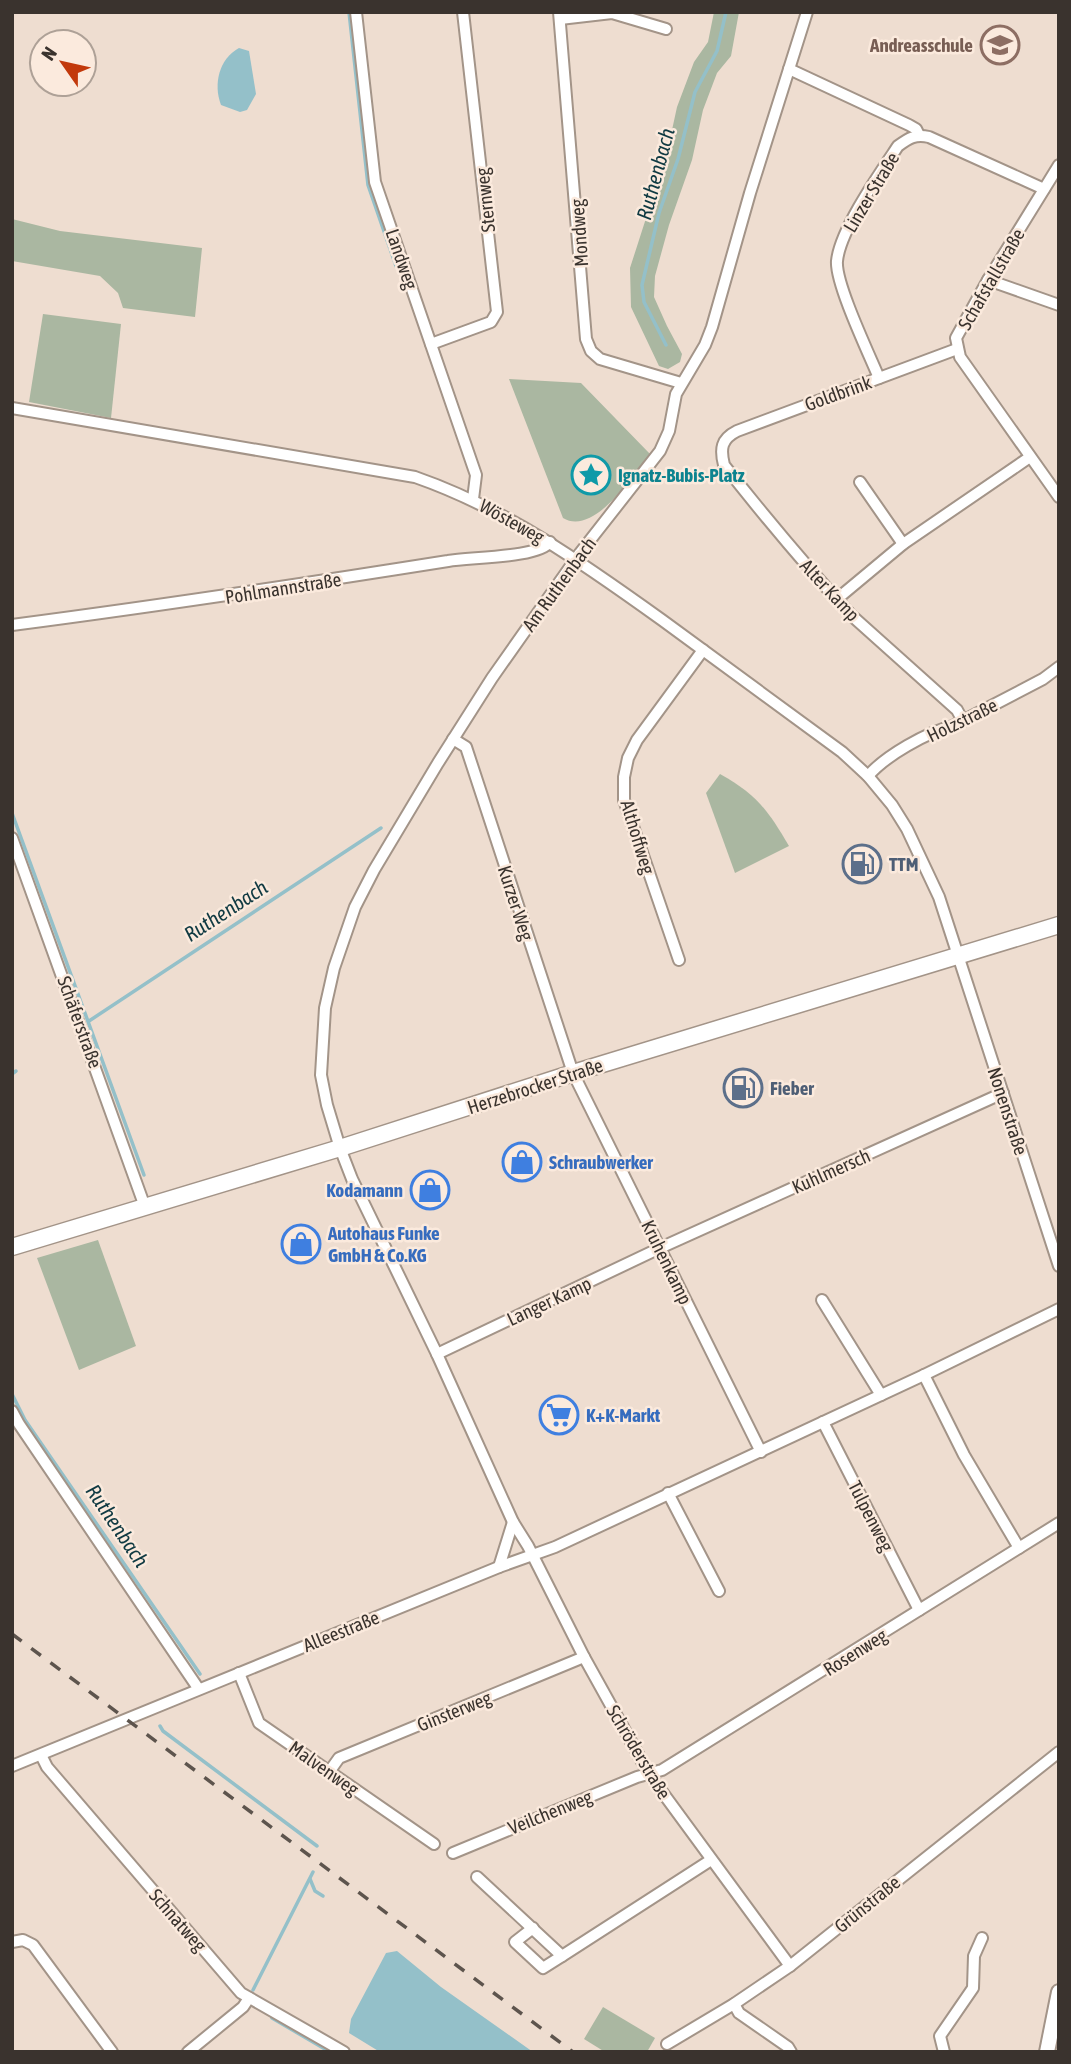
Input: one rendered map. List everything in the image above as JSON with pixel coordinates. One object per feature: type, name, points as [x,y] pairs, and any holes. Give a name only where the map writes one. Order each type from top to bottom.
[{"type":"main road","name":"Herzebrocker Straße","points":[[12,1247],[1059,925]]},
{"type":"street","name":"Landweg","points":[[356,12],[375,182],[476,475],[473,499]]},
{"type":"street","name":"Sternweg","points":[[431,344],[491,322],[497,312],[463,12]]},
{"type":"street","name":"Am Ruthenbach","points":[[340,1148],[321,1075],[325,1008],[334,968],[355,908],[374,870],[453,738],[576,558],[660,451],[669,431],[676,394],[705,345],[807,12]]},
{"type":"street","name":"Mondweg","points":[[666,29],[612,13],[560,15],[586,339],[600,359],[681,383]]},
{"type":"street","name":"Linzer Straße","points":[[789,69],[909,125],[919,135]]},
{"type":"street","name":"Linzer Straße","points":[[879,378],[840,281],[837,263],[840,243],[898,146],[919,135],[929,137],[1044,189]]},
{"type":"street","name":"Schafstallstraße","points":[[1059,164],[956,338],[960,357],[1059,497]]},
{"type":"street","points":[[988,280],[1059,305]]},
{"type":"street","name":"Goldbrink","points":[[723,442],[728,435],[737,431],[957,349]]},
{"type":"street","name":"Wösteweg","points":[[12,408],[415,477],[473,499],[550,542],[576,558],[842,752],[868,776],[892,806],[917,847],[939,897],[958,956]]},
{"type":"street","name":"Alter Kamp","points":[[723,442],[721,454],[724,465],[773,528],[851,615],[957,710],[963,721]]},
{"type":"street","points":[[837,599],[903,544],[1030,457]]},
{"type":"street","points":[[860,482],[903,544]]},
{"type":"street","name":"Pohlmannstraße","points":[[12,625],[209,600],[467,558],[533,552],[546,548],[550,542]]},
{"type":"street","name":"Althoffweg","points":[[679,960],[624,800],[624,777],[628,758],[637,740],[703,650]]},
{"type":"street","name":"Holzstraße","points":[[868,776],[878,763],[1043,679],[1059,667]]},
{"type":"street","name":"Kurzer Weg","points":[[453,738],[466,747],[573,1073]]},
{"type":"street","name":"Schäferstraße","points":[[12,838],[145,1207]]},
{"type":"street","name":"Nonenstraße","points":[[958,956],[1059,1266]]},
{"type":"street","name":"Kruhenkamp","points":[[573,1073],[761,1452]]},
{"type":"street","name":"Kuhlmersch","points":[[660,1248],[1003,1093]]},
{"type":"street","name":"Schröderstraße","points":[[340,1148],[352,1179],[437,1354],[513,1521],[584,1657],[649,1774],[790,1966]]},
{"type":"street","name":"Langer Kamp","points":[[437,1354],[660,1248]]},
{"type":"street","points":[[822,1300],[881,1395]]},
{"type":"street","name":"Alleestraße","points":[[12,1766],[198,1688],[555,1547],[1059,1309]]},
{"type":"street","points":[[924,1375],[964,1455],[1019,1548]]},
{"type":"street","points":[[12,1411],[198,1688]]},
{"type":"street","name":"Tulpenweg","points":[[823,1422],[919,1610]]},
{"type":"street","points":[[668,1493],[719,1591]]},
{"type":"street","points":[[499,1567],[513,1521]]},
{"type":"street","name":"Rosenweg","points":[[649,1774],[673,1763],[1059,1523]]},
{"type":"street","name":"Ginsterweg","points":[[329,1772],[339,1758],[584,1657]]},
{"type":"street","name":"Malvenweg","points":[[239,1673],[259,1723],[434,1844]]},
{"type":"street","name":"Grünstraße","points":[[667,2044],[734,2004],[790,1966],[1059,1752]]},
{"type":"street","name":"Schnatweg","points":[[41,1755],[47,1767],[242,1993],[344,2052]]},
{"type":"street","name":"Veilchenweg","points":[[453,1853],[649,1774]]},
{"type":"street","points":[[533,1928],[516,1942],[543,1968],[711,1860]]},
{"type":"street","points":[[477,1877],[562,1956]]},
{"type":"street","points":[[944,2052],[940,2036],[973,1988],[974,1956],[982,1938]]},
{"type":"street","points":[[12,1942],[23,1940],[33,1945],[112,2052]]},
{"type":"street","points":[[1047,2052],[1059,1992]]},
{"type":"street","points":[[187,2052],[243,2007],[249,1998]]},
{"type":"street","points":[[734,2004],[739,2013],[791,2052]]},
{"type":"green space","points":[[714,12],[739,12],[731,56],[717,73],[703,110],[692,160],[669,225],[655,276],[654,297],[682,354],[680,362],[668,369],[659,366],[631,307],[630,268],[667,153],[677,107],[694,62],[708,42]]},
{"type":"green space","points":[[12,219],[60,231],[202,248],[195,317],[123,308],[118,293],[100,276],[12,261]]},
{"type":"green space","points":[[43,314],[121,324],[111,418],[29,402]]},
{"type":"green space","points":[[509,379],[581,383],[650,454],[624,488],[600,511],[575,522],[563,518]]},
{"type":"green space","points":[[720,774],[760,804],[789,846],[735,873],[706,793]]},
{"type":"green space","points":[[98,1240],[136,1346],[79,1370],[37,1258]]},
{"type":"green space","points":[[603,2007],[655,2038],[647,2052],[605,2052],[584,2039]]},
{"type":"water","points":[[239,48],[249,51],[256,94],[247,110],[240,112],[221,105],[218,89],[222,65]]},
{"type":"water","points":[[397,1951],[441,1987],[533,2052],[380,2052],[349,2033],[351,2019],[386,1953]]},
{"type":"waterway","points":[[349,12],[368,185],[396,266]]},
{"type":"waterway","name":"Ruthenbach","points":[[666,345],[644,302],[642,285],[659,213],[678,159],[695,92],[717,51],[726,12]]},
{"type":"waterway","points":[[12,813],[144,1175]]},
{"type":"waterway","name":"Ruthenbach","points":[[89,1021],[381,828]]},
{"type":"waterway","name":"Ruthenbach","points":[[12,1074],[16,1071]]},
{"type":"waterway","name":"Ruthenbach","points":[[12,1394],[25,1420],[200,1674]]},
{"type":"waterway","name":"Ruthenbach","points":[[160,1726],[163,1731],[317,1846]]},
{"type":"waterway","name":"Ruthenbach","points":[[253,1990],[313,1872]]},
{"type":"waterway","points":[[310,1879],[315,1891],[323,1896]]},
{"type":"waterway","name":"Ruthenbach","points":[[272,2018],[330,2052]]},
{"type":"railway","points":[[12,1634],[573,2052]]},
{"type":"place","name":"Andreasschule","points":[[1000,45]]},
{"type":"place","name":"Ignatz-Bubis-Platz","points":[[591,475]]},
{"type":"place","name":"TTM","points":[[862,864]]},
{"type":"place","name":"Fieber","points":[[743,1088]]},
{"type":"place","name":"Schraubwerker","points":[[522,1162]]},
{"type":"place","name":"Kodamann","points":[[430,1190]]},
{"type":"place","name":"Autohaus Funke GmbH & Co.KG","points":[[301,1244]]},
{"type":"place","name":"K+K-Markt","points":[[559,1415]]}]
